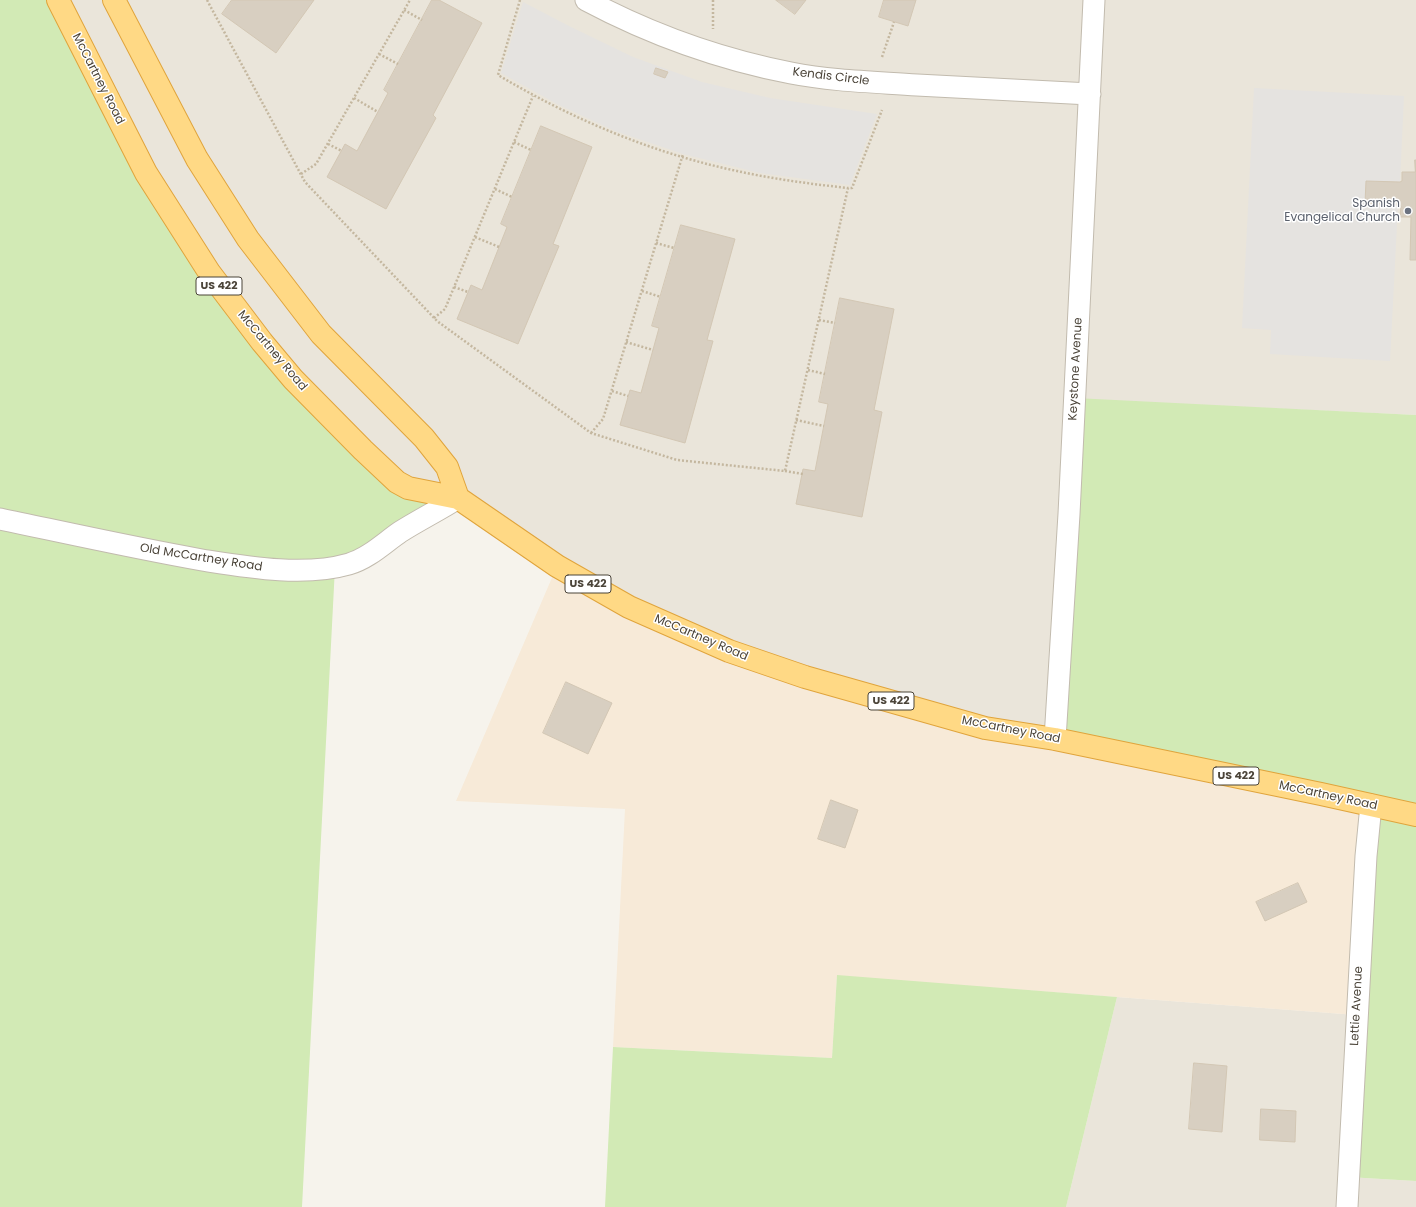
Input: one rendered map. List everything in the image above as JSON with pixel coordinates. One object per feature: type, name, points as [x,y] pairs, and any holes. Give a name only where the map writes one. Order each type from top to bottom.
[{"type":"highway","name":"McCartney Road","points":[[58,0],[146,173],[209,272],[262,342],[293,379],[397,482],[408,488],[458,498],[557,566],[623,603],[729,651],[805,677],[985,728],[1055,739],[1416,815]]},
{"type":"highway","points":[[114,0],[197,159],[248,239],[321,334],[424,438],[447,467],[458,498]]},
{"type":"street","name":"Kendis Circle","points":[[586,0],[611,14],[695,47],[715,54],[791,73],[838,80],[1090,94]]},
{"type":"street","name":"Keystone Avenue","points":[[1055,739],[1069,514],[1094,0]]},
{"type":"street","name":"Old McCartney Road","points":[[0,519],[172,555],[252,568],[301,570],[350,564],[368,556],[401,532],[458,498]]},
{"type":"street","name":"Lettie Avenue","points":[[1347,1207],[1366,856],[1371,805]]},
{"type":"path","points":[[207,0],[305,182],[434,318],[591,434],[677,460],[802,474]]},
{"type":"path","points":[[301,174],[316,164],[410,0]]},
{"type":"path","points":[[520,0],[498,75],[534,96],[588,123],[682,158],[736,171],[794,182],[852,188],[882,110]]},
{"type":"path","points":[[713,0],[713,29]]},
{"type":"path","points":[[404,10],[422,20]]},
{"type":"path","points":[[882,57],[894,22]]},
{"type":"path","points":[[379,54],[398,64]]},
{"type":"path","points":[[434,318],[445,309],[534,96]]},
{"type":"path","points":[[354,98],[378,112]]},
{"type":"path","points":[[514,142],[531,150]]},
{"type":"path","points":[[328,144],[342,151]]},
{"type":"path","points":[[591,434],[603,419],[683,154]]},
{"type":"path","points":[[785,471],[848,188]]},
{"type":"path","points":[[495,189],[512,197]]},
{"type":"path","points":[[475,237],[499,247]]},
{"type":"path","points":[[656,243],[674,248]]},
{"type":"path","points":[[454,286],[468,292]]},
{"type":"path","points":[[642,291],[661,296]]},
{"type":"path","points":[[819,320],[835,323]]},
{"type":"path","points":[[626,342],[653,350]]},
{"type":"path","points":[[808,370],[825,374]]},
{"type":"path","points":[[612,391],[628,396]]},
{"type":"path","points":[[796,420],[824,426]]},
{"type":"shaded area","points":[[58,0],[1416,0],[1416,415],[1075,399],[1055,739],[729,651],[458,498],[408,488],[209,272]]},
{"type":"shaded area","points":[[523,2],[633,57],[702,82],[770,98],[877,114],[850,185],[760,173],[683,154],[615,131],[557,104],[501,73]]},
{"type":"shaded area","points":[[1254,88],[1404,96],[1400,182],[1366,181],[1365,203],[1398,205],[1390,361],[1270,354],[1271,330],[1242,328]]},
{"type":"shaded area","points":[[557,566],[805,677],[1371,805],[1357,1015],[837,976],[832,1058],[613,1047],[625,809],[456,801]]},
{"type":"shaded area","points":[[1117,997],[1357,1015],[1348,1177],[1416,1181],[1416,1207],[1066,1207]]},
{"type":"green space","points":[[0,0],[58,0],[209,272],[397,482],[458,498],[335,567],[302,1207],[0,1207]]},
{"type":"green space","points":[[1075,398],[1416,415],[1416,1181],[1348,1177],[1371,805],[1055,739]]},
{"type":"green space","points":[[837,975],[1117,997],[1066,1207],[605,1207],[613,1047],[832,1058]]},
{"type":"building","points":[[232,0],[314,0],[276,53],[222,14]]},
{"type":"building","points":[[432,0],[439,0],[482,23],[433,115],[436,118],[386,209],[327,177],[345,144],[357,151],[388,93],[384,90]]},
{"type":"building","points":[[776,0],[806,0],[795,14]]},
{"type":"building","points":[[884,0],[916,0],[908,26],[879,17]]},
{"type":"building","points":[[656,68],[668,72],[665,78],[654,74]]},
{"type":"building","points":[[541,126],[592,147],[553,244],[559,246],[518,344],[457,319],[471,285],[482,290],[507,227],[501,224]]},
{"type":"building","name":"Spanish Evangelical Church","points":[[1415,160],[1416,260],[1410,260],[1411,217],[1400,217],[1401,206],[1398,205],[1365,203],[1366,181],[1400,182],[1402,181],[1402,172],[1415,172]]},
{"type":"building","points":[[681,225],[735,239],[707,340],[713,341],[685,443],[620,425],[630,390],[641,393],[659,328],[652,326]]},
{"type":"building","points":[[840,298],[894,309],[874,410],[882,412],[862,517],[796,504],[803,469],[815,471],[828,404],[819,402]]},
{"type":"building","points":[[566,682],[612,703],[588,754],[543,733]]},
{"type":"building","points":[[831,800],[858,810],[845,848],[818,839]]},
{"type":"building","points":[[1298,883],[1307,902],[1265,921],[1256,902]]},
{"type":"building","points":[[1194,1063],[1227,1066],[1222,1132],[1189,1129]]},
{"type":"building","points":[[1261,1109],[1296,1111],[1295,1142],[1260,1140]]},
{"type":"place","name":"Spanish Evangelical Church","points":[[1408,211]]}]
